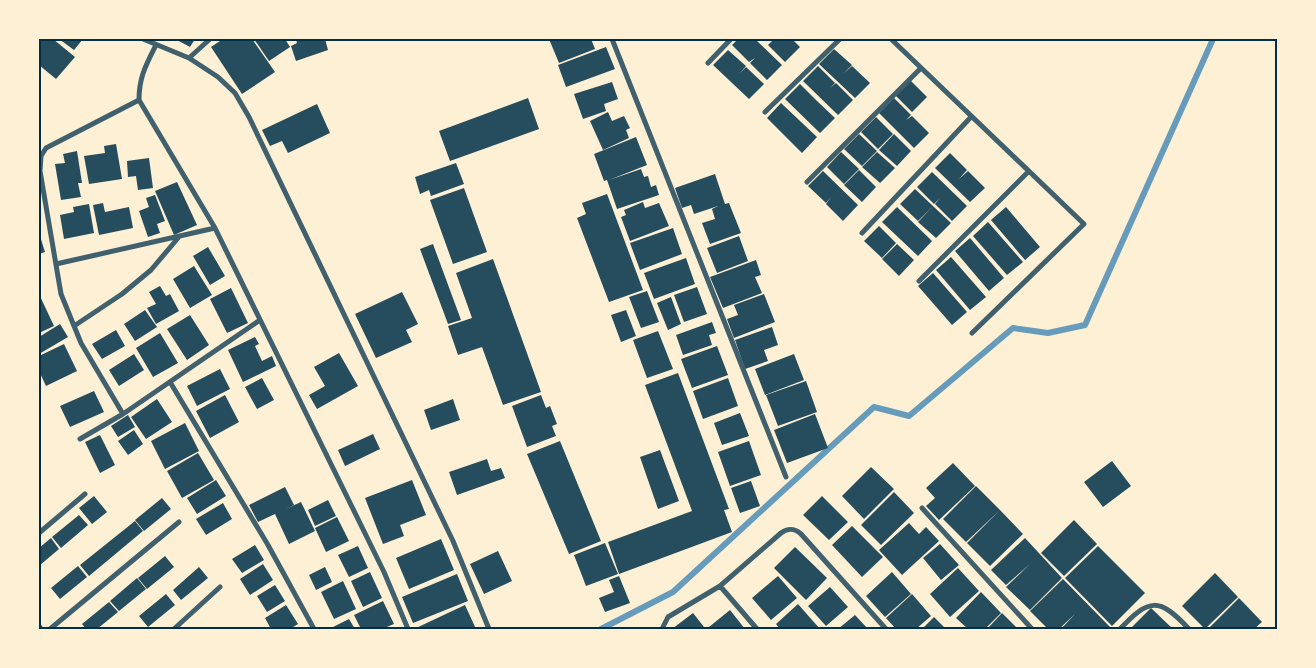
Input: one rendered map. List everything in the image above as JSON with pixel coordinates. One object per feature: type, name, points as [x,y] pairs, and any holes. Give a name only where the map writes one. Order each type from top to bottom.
[{"type":"street","points":[[143,39],[189,58],[218,78],[235,94],[249,117],[453,541],[489,629]]},
{"type":"street","points":[[189,58],[210,39]]},
{"type":"street","points":[[612,39],[786,477]]},
{"type":"street","points":[[708,63],[731,39]]},
{"type":"street","points":[[766,112],[840,39]]},
{"type":"street","points":[[891,39],[1084,224],[972,333]]},
{"type":"street","points":[[156,45],[142,74],[139,85],[139,100],[214,228],[384,572],[408,629]]},
{"type":"street","points":[[807,182],[921,68]]},
{"type":"street","points":[[123,414],[81,342],[61,294],[40,171],[41,156],[46,148],[139,100]]},
{"type":"street","points":[[862,233],[971,117]]},
{"type":"street","points":[[918,281],[1029,172]]},
{"type":"street","points":[[56,264],[214,228]]},
{"type":"street","points":[[74,326],[122,294],[151,270],[179,237]]},
{"type":"street","points":[[80,439],[123,414],[260,320]]},
{"type":"street","points":[[170,382],[268,545],[314,629]]},
{"type":"street","points":[[39,533],[85,494]]},
{"type":"street","points":[[922,508],[1032,629]]},
{"type":"street","points":[[50,629],[179,522]]},
{"type":"street","points":[[662,629],[668,617],[720,586],[786,529],[795,529],[801,534],[886,629]]},
{"type":"street","points":[[720,586],[757,629]]},
{"type":"street","points":[[174,629],[220,587]]},
{"type":"street","points":[[1120,629],[1135,613],[1151,605],[1161,606],[1176,616],[1189,629]]},
{"type":"street","points":[[39,626],[42,629]]},
{"type":"building","points":[[39,39],[53,39],[75,57],[56,79],[39,65]]},
{"type":"building","points":[[59,39],[83,39],[74,50]]},
{"type":"building","points":[[175,39],[195,39],[190,47]]},
{"type":"building","points":[[223,39],[252,39],[275,72],[242,94],[211,47]]},
{"type":"building","points":[[254,39],[285,39],[290,47],[269,61]]},
{"type":"building","points":[[296,39],[325,39],[328,50],[296,61],[291,46],[297,43]]},
{"type":"building","points":[[549,39],[591,39],[595,49],[559,63]]},
{"type":"building","points":[[738,39],[755,39],[782,65],[767,80],[750,63],[755,58],[749,62],[732,45]]},
{"type":"building","points":[[774,39],[792,39],[800,47],[785,62],[768,45]]},
{"type":"building","points":[[606,47],[615,69],[566,87],[558,65]]},
{"type":"building","points":[[834,49],[852,65],[843,74],[852,66],[870,83],[855,98],[819,64]]},
{"type":"building","points":[[728,50],[746,66],[740,73],[746,67],[764,84],[749,99],[713,65]]},
{"type":"building","points":[[818,66],[835,83],[830,88],[836,83],[853,100],[838,115],[803,81]]},
{"type":"building","points":[[910,80],[927,97],[912,112],[895,95]]},
{"type":"building","points":[[612,82],[618,99],[604,104],[606,111],[583,119],[574,94]]},
{"type":"building","points":[[800,84],[835,118],[820,133],[785,99]]},
{"type":"building","points":[[528,98],[539,129],[450,161],[439,131]]},
{"type":"building","points":[[894,98],[911,115],[906,120],[912,116],[929,133],[914,148],[879,113]]},
{"type":"building","points":[[781,103],[817,137],[802,153],[767,118]]},
{"type":"building","points":[[317,104],[330,133],[288,153],[282,141],[270,146],[262,130]]},
{"type":"building","points":[[608,112],[612,121],[624,116],[630,128],[626,130],[629,138],[603,150],[590,121]]},
{"type":"building","points":[[876,117],[893,134],[878,149],[861,132]]},
{"type":"building","points":[[859,134],[877,151],[862,166],[844,149]]},
{"type":"building","points":[[894,134],[911,151],[897,166],[879,150]]},
{"type":"building","points":[[636,137],[647,165],[609,180],[641,169],[644,177],[648,176],[651,187],[656,185],[659,195],[617,209],[607,180],[604,181],[594,154]]},
{"type":"building","points":[[116,144],[122,179],[89,184],[84,156],[105,153],[104,146]]},
{"type":"building","points":[[77,151],[82,183],[78,183],[81,197],[61,200],[55,164],[65,163],[63,154]]},
{"type":"building","points":[[841,152],[859,169],[844,184],[827,167]]},
{"type":"building","points":[[877,152],[895,168],[880,183],[862,167]]},
{"type":"building","points":[[950,153],[967,170],[959,179],[968,171],[985,188],[970,202],[935,168]]},
{"type":"building","points":[[149,158],[153,188],[138,190],[136,176],[128,177],[127,161]]},
{"type":"building","points":[[456,163],[464,184],[431,196],[429,190],[420,194],[415,177]]},
{"type":"building","points":[[859,170],[876,187],[862,202],[844,185]]},
{"type":"building","points":[[823,171],[858,205],[843,221],[826,204],[831,197],[826,203],[808,186]]},
{"type":"building","points":[[932,172],[967,206],[952,221],[935,204],[940,198],[934,204],[917,187]]},
{"type":"building","points":[[715,174],[725,204],[729,203],[741,233],[710,244],[702,223],[715,219],[712,209],[718,206],[694,214],[691,205],[682,208],[675,188]]},
{"type":"building","points":[[177,182],[197,225],[174,235],[155,191]]},
{"type":"building","points":[[464,188],[487,252],[453,264],[430,200]]},
{"type":"building","points":[[915,189],[933,206],[918,221],[900,204]]},
{"type":"building","points":[[607,194],[643,290],[609,302],[577,218],[586,214],[582,203]]},
{"type":"building","points":[[155,195],[165,221],[157,224],[160,233],[148,237],[139,211],[149,207],[146,198]]},
{"type":"building","points":[[643,202],[645,208],[659,203],[669,226],[630,241],[621,217],[626,215],[624,210]]},
{"type":"building","points":[[103,203],[105,212],[129,207],[133,228],[99,235],[93,205]]},
{"type":"building","points":[[89,204],[94,233],[64,239],[60,215],[74,212],[73,207]]},
{"type":"building","points":[[933,206],[951,223],[936,238],[918,222]]},
{"type":"building","points":[[897,207],[932,241],[918,256],[882,222]]},
{"type":"building","points":[[1006,207],[1040,247],[1025,260],[991,220]]},
{"type":"building","points":[[988,222],[1023,262],[1007,275],[973,236]]},
{"type":"building","points":[[879,226],[896,243],[882,258],[864,241]]},
{"type":"building","points":[[673,228],[682,254],[640,270],[630,243]]},
{"type":"building","points":[[39,233],[45,252],[39,254]]},
{"type":"building","points":[[739,236],[748,261],[717,273],[707,248]]},
{"type":"building","points":[[970,238],[1004,278],[989,291],[955,251]]},
{"type":"building","points":[[433,244],[461,320],[448,324],[420,249]]},
{"type":"building","points":[[897,244],[914,260],[899,276],[882,259]]},
{"type":"building","points":[[208,247],[225,276],[210,285],[193,256]]},
{"type":"building","points":[[951,257],[986,297],[970,310],[936,270]]},
{"type":"building","points":[[686,258],[695,284],[654,299],[644,273]]},
{"type":"building","points":[[493,259],[541,392],[503,405],[482,347],[458,355],[448,326],[472,318],[456,273]]},
{"type":"building","points":[[756,260],[761,275],[755,277],[762,293],[723,308],[710,277]]},
{"type":"building","points":[[194,266],[212,295],[190,308],[173,279]]},
{"type":"building","points":[[933,273],[967,312],[952,325],[918,286]]},
{"type":"building","points":[[160,286],[166,296],[170,294],[179,311],[156,324],[147,308],[156,304],[149,292]]},
{"type":"building","points":[[697,287],[707,314],[684,322],[674,295]]},
{"type":"building","points":[[231,288],[248,323],[227,333],[210,299]]},
{"type":"building","points":[[647,291],[659,322],[641,328],[629,297]]},
{"type":"building","points":[[402,292],[418,324],[406,330],[412,342],[376,358],[355,314]]},
{"type":"building","points":[[39,294],[54,326],[39,333]]},
{"type":"building","points":[[764,294],[775,322],[734,338],[727,319],[738,315],[734,305]]},
{"type":"building","points":[[671,297],[681,324],[668,330],[657,303]]},
{"type":"building","points":[[145,310],[157,327],[135,341],[124,324]]},
{"type":"building","points":[[626,310],[636,336],[621,342],[611,315]]},
{"type":"building","points":[[190,315],[209,345],[187,360],[167,329]]},
{"type":"building","points":[[712,322],[716,333],[709,335],[712,345],[683,355],[676,335]]},
{"type":"building","points":[[60,324],[68,337],[39,354],[39,337]]},
{"type":"building","points":[[772,327],[778,345],[764,350],[768,361],[745,369],[735,340]]},
{"type":"building","points":[[116,330],[125,346],[102,359],[92,344]]},
{"type":"building","points":[[658,331],[673,369],[647,378],[633,340]]},
{"type":"building","points":[[160,333],[178,363],[153,377],[136,348]]},
{"type":"building","points":[[255,337],[259,344],[255,346],[262,361],[272,356],[276,366],[243,382],[228,350]]},
{"type":"building","points":[[64,344],[77,371],[46,386],[39,371],[39,356]]},
{"type":"building","points":[[717,346],[728,375],[692,388],[681,359]]},
{"type":"building","points":[[339,353],[358,386],[317,409],[309,395],[325,386],[314,367]]},
{"type":"building","points":[[134,354],[144,370],[119,386],[109,370]]},
{"type":"building","points":[[794,354],[804,380],[765,395],[755,369]]},
{"type":"building","points":[[220,369],[230,389],[197,406],[187,386]]},
{"type":"building","points":[[678,373],[729,509],[724,510],[732,532],[619,574],[608,542],[692,511],[645,385]]},
{"type":"building","points":[[262,378],[274,400],[257,409],[245,387]]},
{"type":"building","points":[[728,378],[738,406],[703,419],[693,391]]},
{"type":"building","points":[[806,381],[817,412],[778,426],[766,395]]},
{"type":"building","points":[[94,391],[104,412],[70,427],[60,406]]},
{"type":"building","points":[[225,395],[239,422],[210,438],[196,411]]},
{"type":"building","points":[[541,395],[546,408],[550,406],[557,424],[552,426],[556,436],[527,447],[512,406]]},
{"type":"building","points":[[157,399],[172,422],[146,439],[131,417]]},
{"type":"building","points":[[453,399],[460,420],[431,430],[424,410]]},
{"type":"building","points":[[740,413],[749,436],[722,445],[714,423]]},
{"type":"building","points":[[815,414],[828,448],[787,463],[774,430]]},
{"type":"building","points":[[128,415],[135,427],[118,437],[111,426]]},
{"type":"building","points":[[185,423],[199,451],[165,469],[151,441]]},
{"type":"building","points":[[134,430],[143,444],[128,455],[118,441]]},
{"type":"building","points":[[373,434],[380,449],[345,466],[338,450]]},
{"type":"building","points":[[100,435],[115,465],[100,473],[85,442]]},
{"type":"building","points":[[560,441],[601,541],[569,554],[527,454]]},
{"type":"building","points":[[749,441],[761,475],[730,486],[718,452]]},
{"type":"building","points":[[660,450],[679,501],[658,509],[640,457]]},
{"type":"building","points":[[198,453],[214,480],[182,498],[167,471]]},
{"type":"building","points":[[487,459],[491,471],[501,468],[505,478],[457,495],[449,472]]},
{"type":"building","points":[[1112,461],[1131,486],[1103,507],[1084,482]]},
{"type":"building","points":[[953,463],[975,486],[939,520],[926,506],[935,498],[926,488]]},
{"type":"building","points":[[871,467],[894,489],[864,519],[842,496]]},
{"type":"building","points":[[216,480],[226,496],[197,514],[187,498]]},
{"type":"building","points":[[412,480],[426,515],[400,525],[404,536],[383,544],[365,498]]},
{"type":"building","points":[[751,481],[760,506],[740,513],[731,488]]},
{"type":"building","points":[[976,486],[1000,510],[966,542],[943,519]]},
{"type":"building","points":[[285,487],[294,505],[286,509],[301,502],[315,531],[289,544],[275,514],[258,522],[249,505]]},
{"type":"building","points":[[894,492],[914,513],[881,545],[861,525]]},
{"type":"building","points":[[94,496],[107,512],[92,524],[79,508]]},
{"type":"building","points":[[822,496],[848,522],[829,540],[803,515]]},
{"type":"building","points":[[162,498],[171,509],[144,531],[135,520]]},
{"type":"building","points":[[328,500],[336,516],[315,526],[308,510]]},
{"type":"building","points":[[223,503],[232,519],[206,535],[196,519]]},
{"type":"building","points":[[1000,510],[1023,534],[990,566],[967,543]]},
{"type":"building","points":[[79,515],[88,525],[61,548],[52,537]]},
{"type":"building","points":[[337,517],[349,541],[326,552],[315,528]]},
{"type":"building","points":[[1074,520],[1097,544],[1064,576],[1041,553]]},
{"type":"building","points":[[135,521],[143,531],[89,576],[80,565]]},
{"type":"building","points":[[909,523],[919,534],[926,527],[939,541],[902,575],[879,550]]},
{"type":"building","points":[[852,526],[883,557],[862,577],[832,545]]},
{"type":"building","points":[[51,538],[59,549],[39,566],[39,548]]},
{"type":"building","points":[[1025,538],[1062,578],[1030,610],[1006,587],[1030,564],[1006,585],[991,570]]},
{"type":"building","points":[[441,539],[454,570],[409,589],[396,558]]},
{"type":"building","points":[[605,543],[618,574],[586,586],[574,555]]},
{"type":"building","points":[[940,544],[959,565],[941,580],[923,558]]},
{"type":"building","points":[[255,545],[264,560],[242,573],[232,559]]},
{"type":"building","points":[[358,546],[368,568],[349,577],[338,555]]},
{"type":"building","points":[[1098,546],[1145,593],[1112,626],[1065,578]]},
{"type":"building","points":[[795,547],[827,578],[806,600],[774,568]]},
{"type":"building","points":[[498,551],[512,581],[484,594],[470,564]]},
{"type":"building","points":[[165,556],[174,567],[147,589],[138,578]]},
{"type":"building","points":[[263,564],[273,580],[250,595],[240,579]]},
{"type":"building","points":[[78,566],[87,577],[60,599],[51,588]]},
{"type":"building","points":[[199,567],[208,578],[181,600],[173,590]]},
{"type":"building","points":[[325,567],[332,582],[316,590],[309,575]]},
{"type":"building","points":[[958,568],[979,591],[950,617],[930,594]]},
{"type":"building","points":[[370,572],[382,598],[363,607],[351,581]]},
{"type":"building","points":[[892,572],[911,594],[885,617],[866,596]]},
{"type":"building","points":[[1215,573],[1238,597],[1205,629],[1182,606]]},
{"type":"building","points":[[457,574],[468,601],[413,623],[402,597]]},
{"type":"building","points":[[619,576],[630,603],[605,612],[599,598],[614,592],[609,580]]},
{"type":"building","points":[[778,576],[797,598],[771,620],[752,598]]},
{"type":"building","points":[[137,578],[146,589],[119,611],[110,601]]},
{"type":"building","points":[[1063,579],[1110,627],[1108,629],[1061,629],[1075,614],[1059,629],[1048,629],[1030,611]]},
{"type":"building","points":[[343,581],[356,609],[334,619],[321,592]]},
{"type":"building","points":[[275,585],[285,601],[267,612],[257,596]]},
{"type":"building","points":[[830,587],[848,607],[826,626],[808,606]]},
{"type":"building","points":[[981,592],[1001,613],[985,629],[968,629],[956,618]]},
{"type":"building","points":[[166,594],[175,605],[148,627],[139,616]]},
{"type":"building","points":[[912,594],[931,616],[916,629],[896,629],[886,618]]},
{"type":"building","points":[[1239,598],[1262,622],[1254,629],[1208,629]]},
{"type":"building","points":[[383,601],[394,624],[382,629],[361,629],[354,615]]},
{"type":"building","points":[[109,602],[118,612],[97,629],[86,629],[82,624]]},
{"type":"building","points":[[798,604],[820,629],[780,629],[776,624]]},
{"type":"building","points":[[286,605],[298,624],[290,629],[271,629],[265,618]]},
{"type":"building","points":[[465,605],[476,629],[414,629]]},
{"type":"building","points":[[1151,608],[1173,629],[1130,629]]},
{"type":"building","points":[[730,610],[745,629],[711,629],[709,627]]},
{"type":"building","points":[[693,613],[704,627],[700,629],[672,629]]},
{"type":"building","points":[[1002,613],[1018,629],[987,629]]},
{"type":"building","points":[[855,615],[868,629],[838,629]]},
{"type":"building","points":[[934,617],[946,629],[922,629]]},
{"type":"building","points":[[349,619],[355,629],[329,629]]},
{"type":"waterway","points":[[601,629],[673,592],[874,407],[909,416],[1013,328],[1048,333],[1085,325],[1213,39]]}]
